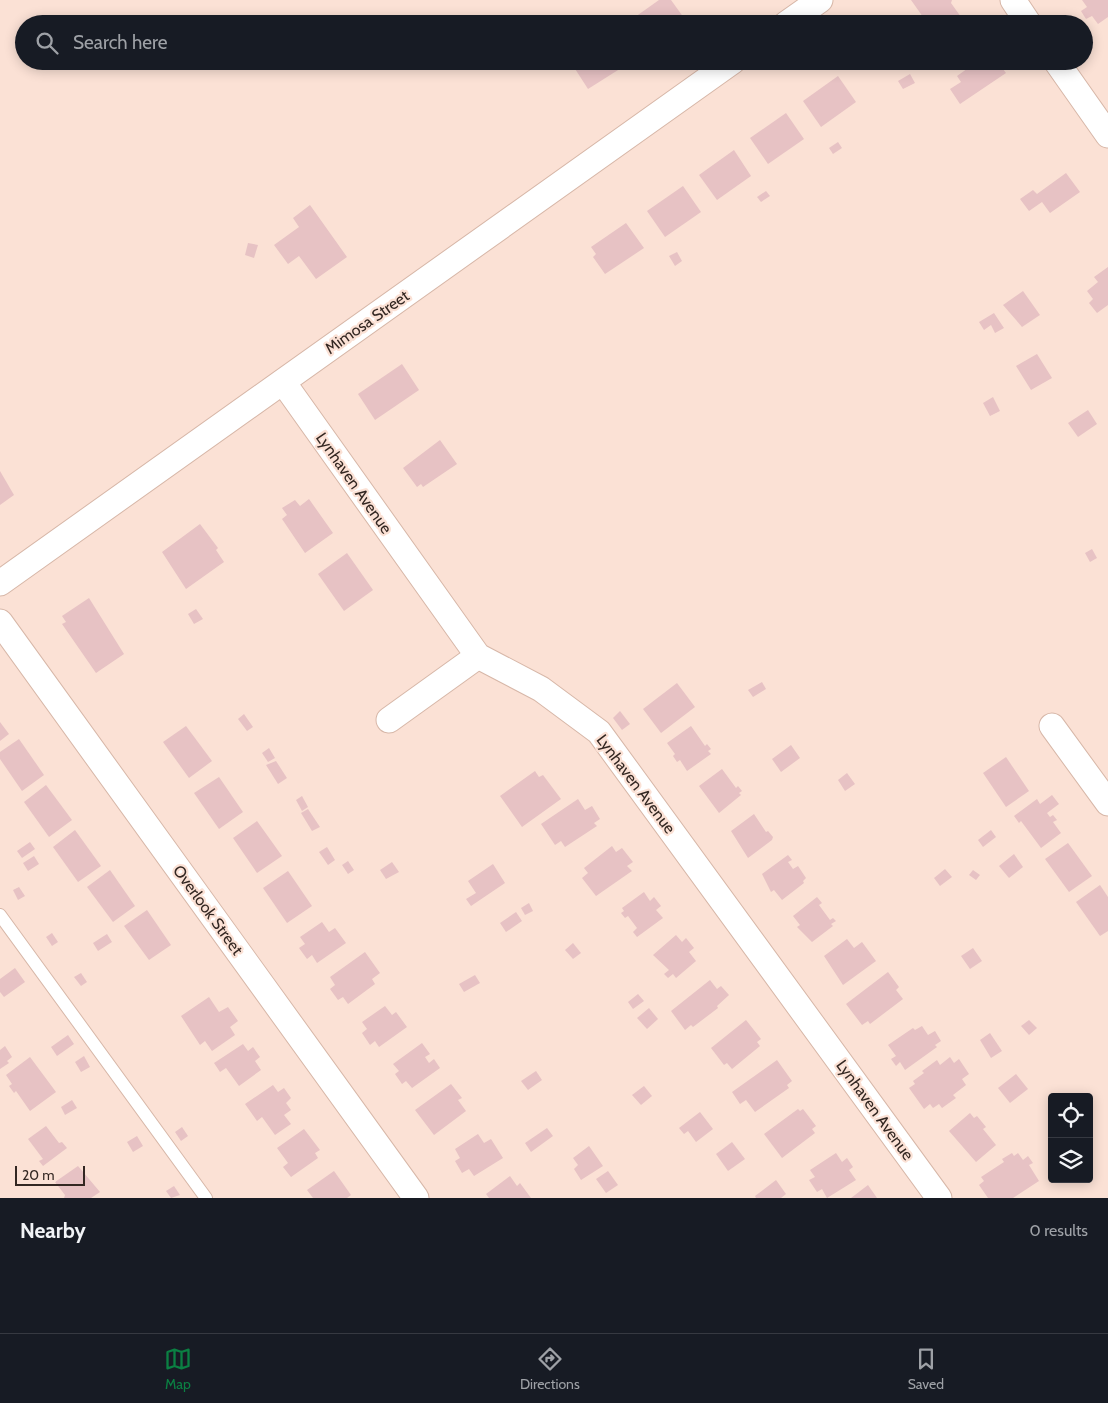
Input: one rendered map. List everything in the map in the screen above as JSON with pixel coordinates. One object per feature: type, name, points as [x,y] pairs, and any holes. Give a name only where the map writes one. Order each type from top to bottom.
[{"type":"street","points":[[799,15],[820,0]]},
{"type":"street","points":[[1012,0],[1023,15]]},
{"type":"street","name":"Mimosa Street","points":[[0,583],[721,70]]},
{"type":"street","points":[[1062,70],[1108,135]]},
{"type":"street","name":"Lynhaven Avenue","points":[[283,382],[478,656],[541,689],[599,732],[940,1198]]},
{"type":"street","name":"Overlook Street","points":[[0,622],[416,1198]]},
{"type":"street","points":[[389,720],[478,656]]},
{"type":"street","points":[[1052,726],[1108,803]]},
{"type":"lane","points":[[0,915],[206,1198]]},
{"type":"building","points":[[659,0],[671,0],[682,15],[638,15]]},
{"type":"building","points":[[911,0],[952,0],[951,3],[960,15],[922,15]]},
{"type":"building","points":[[1082,0],[1108,0],[1108,17],[1098,24],[1093,15],[1084,15],[1081,11],[1087,7]]},
{"type":"building","points":[[576,70],[618,70],[588,89]]},
{"type":"building","points":[[965,70],[1004,70],[1006,73],[960,104],[950,89],[961,82],[957,76]]},
{"type":"building","points":[[910,74],[915,83],[903,89],[898,81]]},
{"type":"building","points":[[838,76],[856,102],[821,127],[803,101]]},
{"type":"building","points":[[786,113],[804,139],[768,164],[750,138]]},
{"type":"building","points":[[838,142],[842,148],[833,154],[829,148]]},
{"type":"building","points":[[734,150],[751,176],[717,200],[699,175]]},
{"type":"building","points":[[1066,173],[1080,192],[1050,213],[1042,202],[1029,211],[1020,199],[1033,190],[1037,194]]},
{"type":"building","points":[[683,186],[701,212],[665,237],[647,211]]},
{"type":"building","points":[[766,191],[770,196],[761,202],[757,197]]},
{"type":"building","points":[[310,205],[347,257],[316,279],[299,256],[288,264],[274,245],[299,227],[293,218]]},
{"type":"building","points":[[626,223],[644,248],[605,274],[593,257],[596,254],[591,247]]},
{"type":"building","points":[[248,243],[258,245],[254,258],[245,255]]},
{"type":"building","points":[[677,252],[682,261],[675,266],[669,256]]},
{"type":"building","points":[[1108,267],[1108,305],[1097,313],[1089,303],[1093,299],[1087,291],[1098,282],[1094,277]]},
{"type":"building","points":[[1023,291],[1040,315],[1022,327],[1003,305]]},
{"type":"building","points":[[994,313],[1004,328],[995,333],[991,325],[984,330],[979,322]]},
{"type":"building","points":[[1037,354],[1052,378],[1031,390],[1016,366]]},
{"type":"building","points":[[402,364],[419,390],[375,420],[358,394]]},
{"type":"building","points":[[993,397],[1000,411],[990,416],[983,403]]},
{"type":"building","points":[[1088,410],[1097,424],[1078,437],[1068,423]]},
{"type":"building","points":[[440,440],[457,464],[423,487],[421,484],[417,487],[403,468]]},
{"type":"building","points":[[0,471],[14,495],[0,505]]},
{"type":"building","points":[[309,499],[333,533],[305,553],[282,519],[287,515],[282,508],[295,500],[300,506]]},
{"type":"building","points":[[200,524],[218,548],[216,550],[224,562],[186,589],[162,552]]},
{"type":"building","points":[[1092,549],[1097,558],[1090,562],[1085,553]]},
{"type":"building","points":[[347,553],[373,590],[344,611],[318,574]]},
{"type":"building","points":[[89,598],[124,654],[96,673],[62,624],[66,622],[62,616]]},
{"type":"building","points":[[196,609],[203,619],[194,624],[188,614]]},
{"type":"building","points":[[762,682],[766,689],[753,697],[748,690]]},
{"type":"building","points":[[677,683],[695,707],[661,733],[643,709]]},
{"type":"building","points":[[620,711],[630,724],[622,730],[613,718]]},
{"type":"building","points":[[244,714],[253,727],[247,731],[238,719]]},
{"type":"building","points":[[0,722],[9,734],[0,741]]},
{"type":"building","points":[[186,726],[212,761],[189,778],[163,742]]},
{"type":"building","points":[[691,726],[705,746],[707,744],[711,749],[708,751],[711,754],[687,771],[680,760],[677,762],[673,756],[675,754],[667,743]]},
{"type":"building","points":[[19,739],[44,775],[22,791],[0,759],[0,752]]},
{"type":"building","points":[[791,745],[800,758],[781,772],[772,759]]},
{"type":"building","points":[[269,748],[275,758],[268,762],[262,753]]},
{"type":"building","points":[[1006,757],[1029,791],[1006,807],[983,773]]},
{"type":"building","points":[[276,761],[287,778],[278,784],[266,765]]},
{"type":"building","points":[[722,769],[736,788],[738,786],[742,791],[739,793],[741,795],[719,813],[699,786]]},
{"type":"building","points":[[535,771],[539,777],[543,775],[561,799],[522,827],[500,796]]},
{"type":"building","points":[[847,773],[855,784],[845,791],[838,780]]},
{"type":"building","points":[[219,777],[243,812],[219,829],[194,793]]},
{"type":"building","points":[[46,785],[72,820],[49,837],[24,802]]},
{"type":"building","points":[[1052,795],[1059,804],[1047,813],[1050,817],[1053,815],[1057,820],[1053,822],[1061,833],[1041,848],[1021,821],[1019,823],[1014,816],[1037,799],[1040,804]]},
{"type":"building","points":[[302,796],[308,807],[302,811],[296,800]]},
{"type":"building","points":[[578,799],[585,810],[592,806],[600,819],[594,823],[597,826],[565,847],[561,841],[555,845],[541,824]]},
{"type":"building","points":[[308,809],[320,827],[312,831],[301,813]]},
{"type":"building","points":[[754,814],[766,832],[768,831],[773,837],[772,840],[748,858],[731,831]]},
{"type":"building","points":[[257,821],[282,856],[257,873],[233,838]]},
{"type":"building","points":[[75,830],[101,866],[78,882],[53,847]]},
{"type":"building","points":[[991,830],[996,837],[983,847],[978,840]]},
{"type":"building","points":[[30,842],[35,849],[22,858],[17,851]]},
{"type":"building","points":[[1068,843],[1092,876],[1069,892],[1045,859]]},
{"type":"building","points":[[612,846],[616,852],[622,848],[633,862],[627,866],[632,871],[596,896],[582,878],[588,873],[584,868]]},
{"type":"building","points":[[327,847],[335,860],[328,865],[319,852]]},
{"type":"building","points":[[1014,854],[1023,867],[1009,878],[999,866]]},
{"type":"building","points":[[788,855],[792,860],[788,862],[793,869],[798,866],[806,878],[803,881],[804,883],[782,900],[774,890],[771,892],[762,874]]},
{"type":"building","points":[[34,856],[39,864],[28,871],[23,863]]},
{"type":"building","points":[[348,861],[354,870],[348,874],[342,865]]},
{"type":"building","points":[[392,862],[399,872],[386,879],[380,870]]},
{"type":"building","points":[[493,864],[505,883],[471,906],[466,899],[476,893],[468,881]]},
{"type":"building","points":[[945,869],[952,877],[940,886],[934,878]]},
{"type":"building","points":[[110,870],[135,906],[113,922],[87,887]]},
{"type":"building","points":[[973,870],[980,875],[976,880],[969,875]]},
{"type":"building","points":[[288,871],[312,906],[287,923],[263,888]]},
{"type":"building","points":[[1100,885],[1108,897],[1108,931],[1100,936],[1076,902]]},
{"type":"building","points":[[19,887],[25,896],[18,900],[13,890]]},
{"type":"building","points":[[644,892],[650,901],[654,897],[661,906],[656,910],[663,918],[637,937],[633,932],[637,928],[628,916],[625,918],[621,913],[624,911],[622,908]]},
{"type":"building","points":[[817,897],[822,903],[819,905],[830,920],[833,918],[836,921],[831,924],[833,926],[812,942],[797,927],[800,925],[793,916]]},
{"type":"building","points":[[529,903],[533,911],[525,915],[521,908]]},
{"type":"building","points":[[147,910],[171,945],[149,960],[124,926]]},
{"type":"building","points":[[516,912],[522,921],[506,932],[500,923]]},
{"type":"building","points":[[322,922],[329,932],[335,928],[346,943],[317,963],[312,955],[307,959],[299,948],[305,944],[300,937]]},
{"type":"building","points":[[52,933],[58,942],[52,946],[46,937]]},
{"type":"building","points":[[107,934],[112,942],[98,951],[93,943]]},
{"type":"building","points":[[676,935],[682,942],[686,938],[694,948],[689,952],[696,961],[676,978],[673,974],[668,978],[664,974],[669,970],[653,955]]},
{"type":"building","points":[[847,939],[854,948],[862,942],[876,961],[843,985],[824,956]]},
{"type":"building","points":[[573,943],[581,953],[573,959],[565,950]]},
{"type":"building","points":[[973,948],[982,961],[970,969],[961,956]]},
{"type":"building","points":[[365,952],[380,973],[372,979],[375,984],[348,1004],[343,997],[338,1000],[330,989],[335,985],[330,977]]},
{"type":"building","points":[[15,968],[25,982],[4,997],[0,992],[0,979]]},
{"type":"building","points":[[888,972],[899,987],[896,990],[903,999],[870,1024],[868,1021],[862,1025],[846,1004]]},
{"type":"building","points":[[81,973],[87,982],[81,986],[74,977]]},
{"type":"building","points":[[475,975],[480,983],[464,992],[459,984]]},
{"type":"building","points":[[710,980],[717,989],[721,986],[729,995],[717,1006],[718,1008],[693,1027],[691,1025],[685,1030],[671,1011]]},
{"type":"building","points":[[638,994],[644,1001],[633,1009],[628,1002]]},
{"type":"building","points":[[209,997],[219,1012],[228,1007],[238,1021],[230,1027],[235,1035],[212,1051],[205,1041],[200,1045],[181,1016]]},
{"type":"building","points":[[385,1006],[392,1015],[396,1012],[407,1027],[379,1047],[375,1041],[370,1045],[362,1033],[367,1029],[362,1022]]},
{"type":"building","points":[[649,1008],[658,1019],[647,1029],[637,1018]]},
{"type":"building","points":[[746,1020],[761,1039],[757,1042],[760,1046],[732,1069],[727,1063],[724,1065],[711,1048]]},
{"type":"building","points":[[1029,1020],[1037,1028],[1029,1035],[1021,1026]]},
{"type":"building","points":[[922,1026],[928,1035],[935,1031],[941,1041],[935,1045],[937,1047],[905,1070],[900,1062],[896,1066],[891,1059],[896,1056],[888,1045],[913,1028],[915,1030]]},
{"type":"building","points":[[990,1033],[1002,1051],[991,1058],[980,1040]]},
{"type":"building","points":[[68,1035],[74,1044],[57,1056],[51,1047]]},
{"type":"building","points":[[422,1043],[430,1054],[425,1057],[429,1063],[434,1059],[440,1068],[412,1088],[406,1081],[402,1084],[395,1074],[399,1071],[393,1064]]},
{"type":"building","points":[[243,1044],[248,1051],[253,1047],[260,1057],[255,1061],[261,1070],[239,1086],[226,1068],[220,1072],[214,1063]]},
{"type":"building","points":[[5,1046],[12,1057],[7,1061],[9,1063],[0,1069],[0,1050]]},
{"type":"building","points":[[84,1056],[90,1067],[81,1072],[75,1062]]},
{"type":"building","points":[[30,1057],[56,1092],[30,1111],[16,1091],[14,1093],[9,1086],[12,1084],[6,1075]]},
{"type":"building","points":[[950,1057],[954,1063],[959,1059],[969,1074],[962,1079],[966,1085],[953,1095],[956,1098],[942,1108],[939,1104],[933,1108],[930,1104],[924,1109],[909,1088],[915,1084],[913,1081],[924,1073],[922,1071],[937,1060],[940,1065]]},
{"type":"building","points":[[777,1060],[792,1081],[787,1085],[789,1088],[755,1112],[746,1100],[740,1104],[732,1092]]},
{"type":"building","points":[[536,1071],[542,1080],[528,1090],[521,1081]]},
{"type":"building","points":[[1016,1074],[1028,1089],[1010,1103],[998,1088]]},
{"type":"building","points":[[451,1084],[462,1098],[458,1100],[466,1111],[434,1135],[415,1110]]},
{"type":"building","points":[[273,1085],[278,1092],[284,1088],[291,1098],[286,1103],[291,1110],[284,1115],[291,1124],[275,1135],[262,1117],[257,1121],[245,1104]]},
{"type":"building","points":[[644,1086],[652,1096],[641,1105],[632,1095]]},
{"type":"building","points":[[72,1100],[77,1108],[65,1115],[61,1107]]},
{"type":"building","points":[[798,1109],[800,1111],[803,1109],[816,1126],[812,1129],[815,1133],[782,1158],[764,1134]]},
{"type":"building","points":[[700,1112],[713,1129],[696,1142],[688,1131],[684,1134],[679,1128]]},
{"type":"building","points":[[970,1113],[974,1118],[977,1116],[986,1127],[983,1129],[996,1145],[976,1162],[949,1131]]},
{"type":"building","points":[[46,1126],[59,1143],[62,1142],[67,1148],[43,1166],[39,1161],[43,1159],[28,1139]]},
{"type":"building","points":[[182,1127],[188,1136],[181,1141],[175,1132]]},
{"type":"building","points":[[547,1128],[553,1136],[531,1152],[525,1143]]},
{"type":"building","points":[[304,1129],[320,1150],[315,1153],[318,1158],[291,1177],[283,1167],[288,1163],[277,1148]]},
{"type":"building","points":[[478,1134],[484,1143],[491,1139],[503,1158],[474,1176],[469,1169],[462,1173],[455,1161],[460,1158],[455,1149]]},
{"type":"building","points":[[137,1136],[143,1146],[133,1152],[127,1142]]},
{"type":"building","points":[[732,1142],[745,1159],[728,1171],[716,1154]]},
{"type":"building","points":[[589,1146],[603,1166],[581,1180],[574,1169],[578,1165],[573,1158]]},
{"type":"building","points":[[836,1153],[842,1162],[847,1158],[853,1167],[849,1170],[856,1180],[827,1198],[822,1189],[817,1192],[809,1180],[815,1177],[810,1170]]},
{"type":"building","points":[[1012,1153],[1014,1156],[1018,1153],[1023,1160],[1028,1156],[1033,1163],[1029,1165],[1039,1181],[1013,1198],[988,1198],[979,1185],[984,1181],[981,1177],[1004,1162],[1002,1159]]},
{"type":"building","points":[[78,1166],[100,1192],[91,1198],[64,1198],[65,1195],[55,1182]]},
{"type":"building","points":[[334,1171],[351,1195],[347,1198],[313,1198],[307,1190]]},
{"type":"building","points":[[608,1171],[618,1185],[606,1193],[596,1179]]},
{"type":"building","points":[[510,1176],[517,1186],[520,1183],[531,1198],[489,1198],[486,1194]]},
{"type":"building","points":[[776,1180],[786,1194],[781,1198],[756,1198],[755,1196]]},
{"type":"building","points":[[868,1185],[877,1198],[851,1198]]},
{"type":"building","points":[[174,1186],[180,1195],[171,1198],[166,1191]]}]
